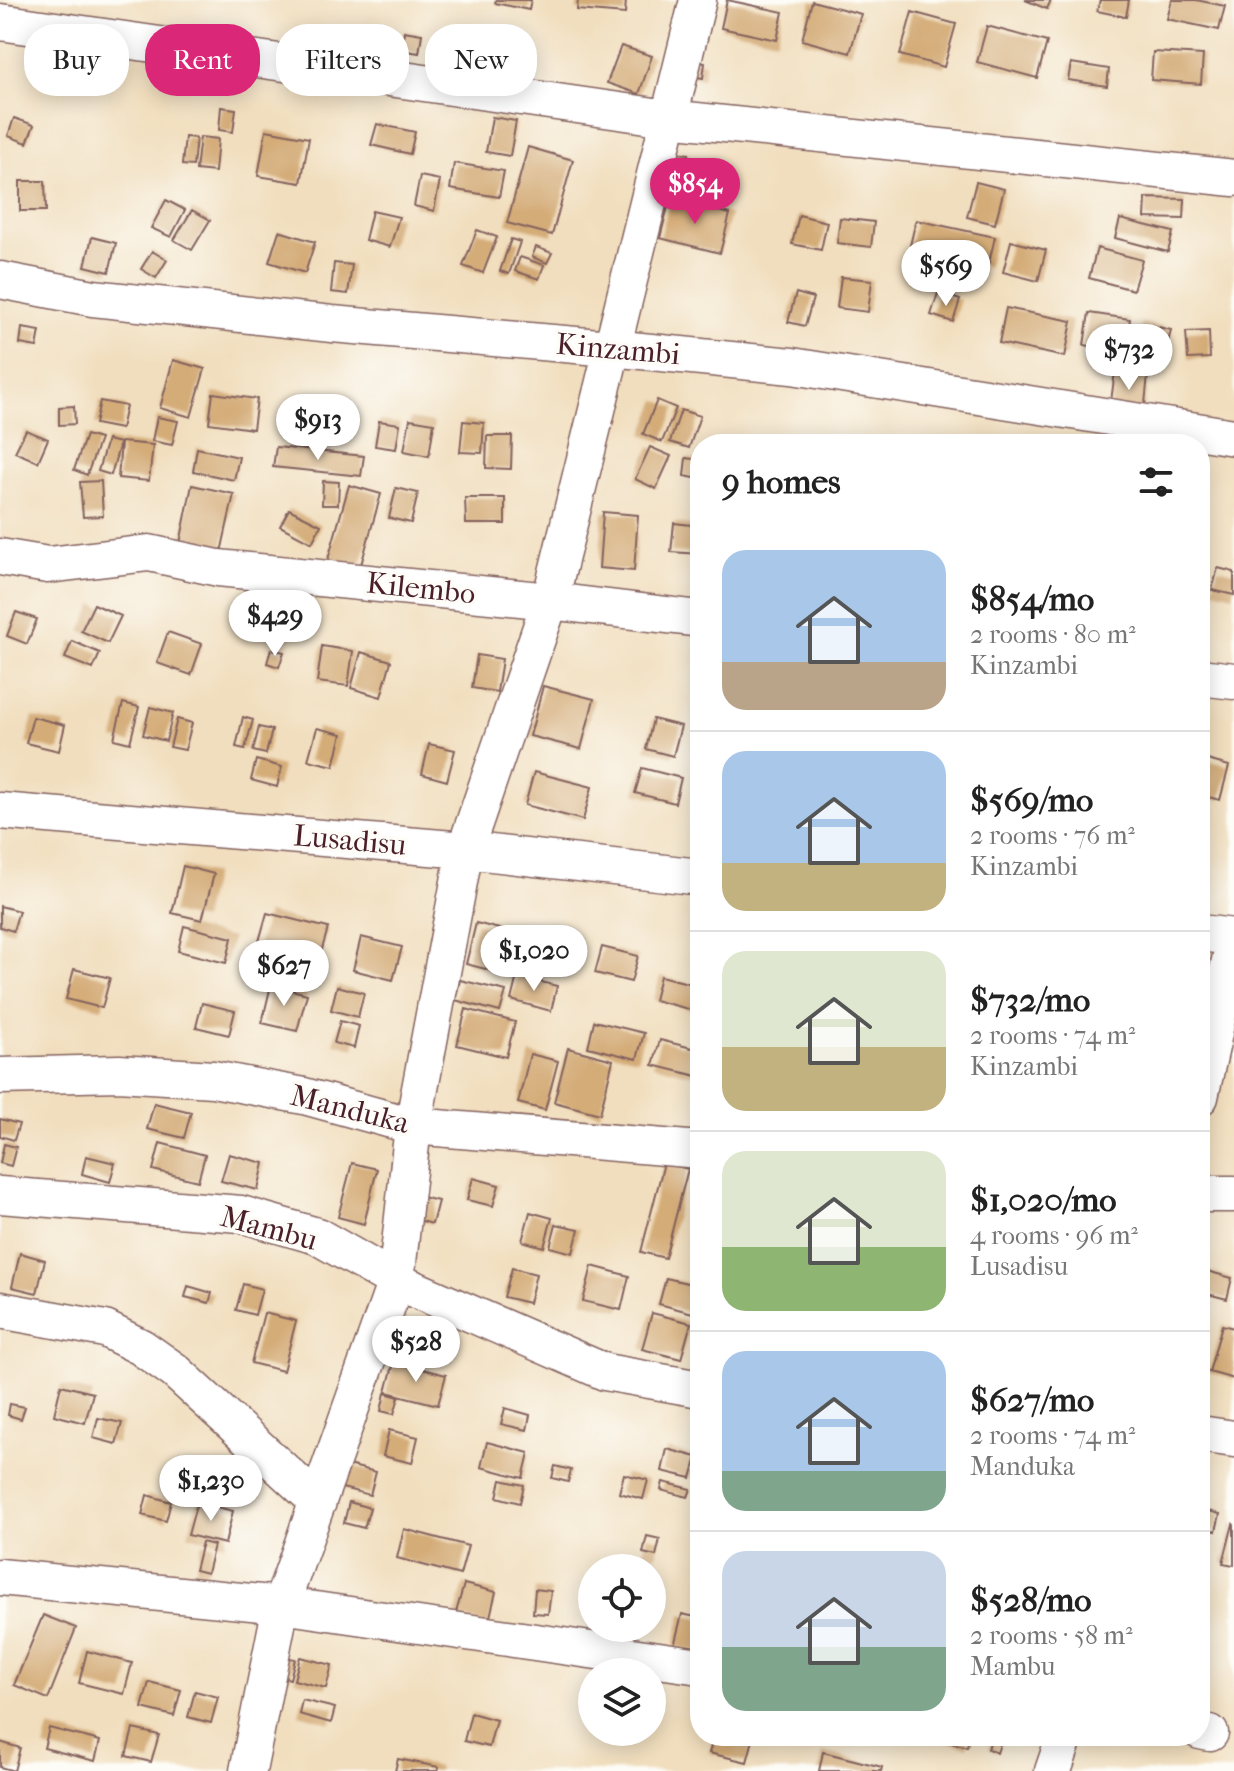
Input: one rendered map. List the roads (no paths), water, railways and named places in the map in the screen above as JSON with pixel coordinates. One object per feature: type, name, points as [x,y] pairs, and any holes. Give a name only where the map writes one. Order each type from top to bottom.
[{"type":"street","points":[[248,1771],[281,1605],[396,1281],[413,1126],[465,850],[550,601],[698,0]]},
{"type":"street","points":[[0,22],[668,118],[1234,178]]},
{"type":"street","name":"Kinzambi","points":[[0,280],[93,298],[332,324],[792,366],[1234,437]]},
{"type":"street","name":"Kilembo","points":[[0,557],[48,565],[149,553],[218,568],[690,618]]},
{"type":"street","points":[[1210,678],[1234,681]]},
{"type":"street","name":"Lusadisu","points":[[0,811],[465,850],[690,876]]},
{"type":"street","points":[[1210,935],[1234,939],[1210,1051]]},
{"type":"street","name":"Manduka","points":[[0,1076],[119,1073],[213,1079],[304,1096],[413,1126],[690,1149]]},
{"type":"street","points":[[1210,1194],[1234,1194]]},
{"type":"street","name":"Mambu","points":[[0,1195],[241,1214],[317,1236],[396,1281],[605,1372],[690,1387]]},
{"type":"street","points":[[0,1310],[105,1329],[141,1347],[175,1371],[318,1502]]},
{"type":"street","points":[[1210,1435],[1234,1439]]},
{"type":"street","points":[[0,1577],[281,1605],[690,1665]]},
{"type":"street","points":[[1053,1771],[1062,1746]]}]
